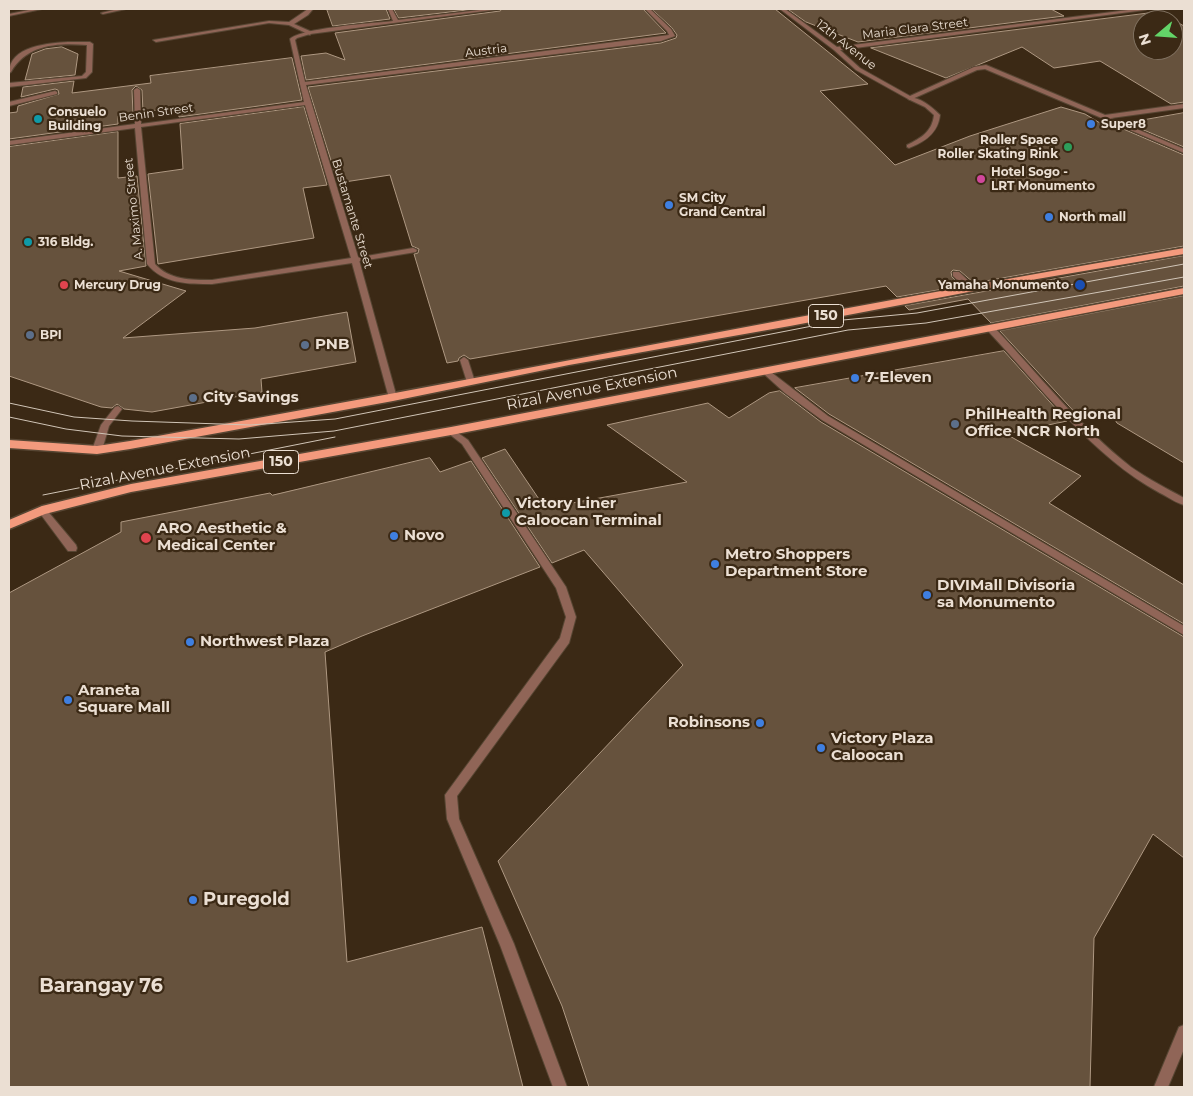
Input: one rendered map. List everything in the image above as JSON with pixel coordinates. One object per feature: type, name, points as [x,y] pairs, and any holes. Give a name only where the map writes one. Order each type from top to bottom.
[{"type":"main road","name":"Rizal Avenue Extension","points":[[9,444],[97,450],[393,398],[970,288],[1184,251]]},
{"type":"main road","name":"Rizal Avenue Extension","points":[[9,525],[42,510],[132,488],[767,372],[1184,291]]},
{"type":"street","points":[[9,15],[40,9]]},
{"type":"street","points":[[103,13],[124,9]]},
{"type":"street","points":[[290,24],[311,9]]},
{"type":"street","points":[[390,9],[396,21]]},
{"type":"street","points":[[156,40],[260,23],[290,24],[310,33],[498,9]]},
{"type":"street","name":"Austria","points":[[302,84],[641,42],[672,36],[669,30],[647,9]]},
{"type":"street","name":"12th Avenue","points":[[782,9],[836,49],[858,69],[932,110],[937,115],[936,124],[928,137],[909,146]]},
{"type":"street","name":"Maria Clara Street","points":[[836,49],[1145,9]]},
{"type":"street","name":"Bustamante Street","points":[[310,33],[292,40],[306,103],[355,260],[393,398]]},
{"type":"street","points":[[9,71],[11,63],[21,55],[37,48],[75,42],[90,44],[89,72],[84,77],[9,85]]},
{"type":"street","points":[[910,98],[976,68],[986,67],[1184,151]]},
{"type":"street","name":"A. Maximo Street","points":[[137,90],[147,242],[151,264],[159,274],[189,282],[212,282],[413,250]]},
{"type":"street","points":[[9,104],[55,93]]},
{"type":"street","name":"Benin Street","points":[[9,143],[306,103]]},
{"type":"street","points":[[1104,117],[1184,106]]},
{"type":"street","points":[[956,274],[970,288]]},
{"type":"street","points":[[992,329],[1082,426],[1123,465],[1143,479],[1184,502]]},
{"type":"street","points":[[464,360],[471,382]]},
{"type":"street","points":[[767,372],[825,418],[1184,631]]},
{"type":"street","points":[[97,450],[105,425],[118,409]]},
{"type":"street","points":[[451,431],[465,442],[561,587],[571,617],[565,640],[451,795],[453,819],[507,944],[560,1087]]},
{"type":"street","points":[[42,510],[72,548]]},
{"type":"street","points":[[1161,1087],[1184,1032]]},
{"type":"building","points":[[327,9],[386,9],[390,19],[333,26]]},
{"type":"building","points":[[394,9],[475,9],[399,18]]},
{"type":"building","points":[[502,9],[643,9],[666,33],[306,80],[301,56],[326,53],[345,60],[335,33],[500,11]]},
{"type":"building","name":"SM City Grand Central","points":[[652,9],[775,9],[868,84],[820,91],[895,165],[970,136],[1061,107],[1085,114],[1105,126],[1114,125],[1184,155],[1184,246],[974,283],[960,271],[953,270],[951,272],[952,277],[961,286],[897,297],[886,286],[470,359],[464,355],[458,361],[447,363],[414,254],[418,253],[419,249],[412,246],[390,175],[338,183],[308,87],[661,43],[676,38],[677,35],[672,28]]},
{"type":"building","points":[[788,9],[1051,9],[1064,16],[858,42],[806,22]]},
{"type":"building","points":[[1133,15],[1133,60],[1183,60],[1184,26],[1184,102],[1171,104],[1100,61],[1054,68],[1022,47],[946,78],[871,48]]},
{"type":"building","points":[[62,47],[78,54],[75,75],[25,80],[32,54],[45,49]]},
{"type":"building","points":[[292,58],[302,100],[179,117],[178,107],[143,112],[142,90],[136,86],[132,90],[133,114],[118,116],[118,124],[9,139],[9,113],[17,112],[18,106],[59,94],[58,90],[55,89],[21,97],[23,87],[74,81],[72,93],[151,83],[150,76]]},
{"type":"building","points":[[304,107],[327,185],[303,188],[314,238],[158,264],[148,174],[183,169],[180,124]]},
{"type":"building","points":[[1184,113],[1184,147],[1127,123]]},
{"type":"building","points":[[118,132],[118,178],[137,176],[146,266],[119,271],[186,291],[123,338],[255,328],[347,312],[356,362],[261,379],[262,392],[152,412],[124,409],[117,404],[112,408],[101,407],[9,376],[9,147]]},
{"type":"building","points":[[1184,256],[1184,286],[991,323],[968,299],[909,310],[905,306]]},
{"type":"building","points":[[1184,296],[1184,463],[1117,423],[1109,411],[1080,418],[1000,331]]},
{"type":"building","points":[[1004,351],[1067,421],[1006,434],[1081,476],[1049,503],[1184,585],[1184,624],[829,414],[795,388]]},
{"type":"building","name":"Victory Plaza Caloocan","points":[[780,391],[821,422],[1184,637],[1184,858],[1153,834],[1094,938],[1090,1087],[589,1087],[562,1006],[498,861],[683,665],[584,550],[552,563],[482,458],[505,449],[545,508],[687,482],[607,425],[708,403],[729,418],[769,393]]},
{"type":"building","points":[[430,458],[440,472],[471,461],[540,567],[325,652],[347,962],[482,927],[523,1087],[9,1087],[9,593],[121,532],[121,522],[270,493],[272,495]]},
{"type":"tram line","points":[[9,403],[74,417],[132,421],[250,425],[335,419],[843,320],[917,313],[1184,264]]},
{"type":"tram line","points":[[9,417],[66,429],[122,436],[239,439],[334,431],[848,330],[926,323],[1184,277]]},
{"type":"tram line","points":[[43,495],[335,437]]},
{"type":"place","name":"Consuelo Building","points":[[38,119]]},
{"type":"place","name":"Super8","points":[[1091,124]]},
{"type":"place","name":"Roller Space Roller Skating Rink","points":[[1068,147]]},
{"type":"place","name":"Hotel Sogo - LRT Monumento","points":[[981,179]]},
{"type":"place","name":"SM City Grand Central","points":[[669,205]]},
{"type":"place","name":"North mall","points":[[1049,217]]},
{"type":"place","name":"316 Bldg.","points":[[28,242]]},
{"type":"place","name":"Mercury Drug","points":[[64,285]]},
{"type":"place","name":"Yamaha Monumento","points":[[1080,285]]},
{"type":"place","name":"BPI","points":[[30,335]]},
{"type":"place","name":"PNB","points":[[305,345]]},
{"type":"place","name":"7-Eleven","points":[[855,378]]},
{"type":"place","name":"City Savings","points":[[193,398]]},
{"type":"place","name":"PhilHealth Regional Office NCR North","points":[[955,424]]},
{"type":"place","name":"Victory Liner Caloocan Terminal","points":[[506,513]]},
{"type":"place","name":"Novo","points":[[394,536]]},
{"type":"place","name":"ARO Aesthetic & Medical Center","points":[[146,538]]},
{"type":"place","name":"Metro Shoppers Department Store","points":[[715,564]]},
{"type":"place","name":"DIVIMall Divisoria sa Monumento","points":[[927,595]]},
{"type":"place","name":"Northwest Plaza","points":[[190,642]]},
{"type":"place","name":"Araneta Square Mall","points":[[68,700]]},
{"type":"place","name":"Robinsons","points":[[760,723]]},
{"type":"place","name":"Victory Plaza Caloocan","points":[[821,748]]},
{"type":"place","name":"Puregold","points":[[193,900]]},
{"type":"district","name":"Barangay 76","points":[[101,986]]}]
